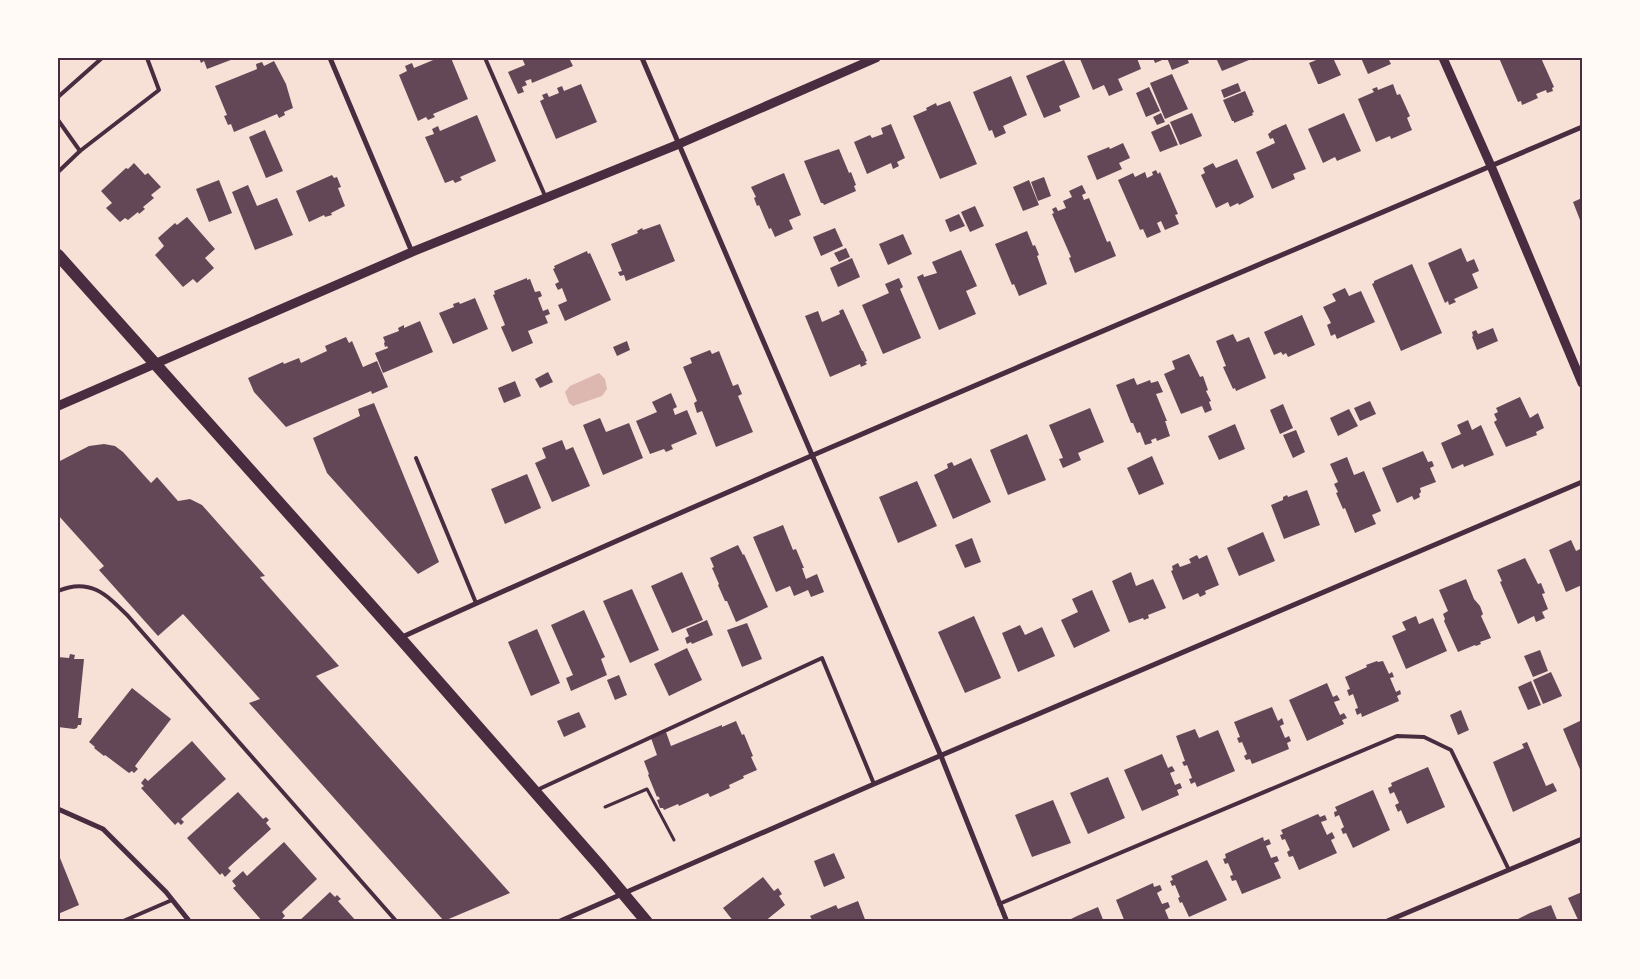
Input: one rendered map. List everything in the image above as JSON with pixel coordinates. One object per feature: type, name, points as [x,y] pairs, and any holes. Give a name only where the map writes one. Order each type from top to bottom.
[{"type":"main road","points":[[58,255],[400,638],[647,922]]},
{"type":"street","points":[[330,58],[412,252]]},
{"type":"street","points":[[642,58],[941,756],[1007,922]]},
{"type":"street","points":[[58,406],[412,252],[679,144],[876,58]]},
{"type":"street","points":[[1443,58],[1491,166],[1582,383]]},
{"type":"street","points":[[400,638],[812,456],[1582,127]]},
{"type":"street","points":[[558,922],[874,784],[1582,482]]},
{"type":"street","points":[[58,809],[103,829],[172,900],[190,922]]},
{"type":"street","points":[[1385,922],[1582,839]]},
{"type":"lane","points":[[58,97],[102,58]]},
{"type":"lane","points":[[58,172],[80,151],[159,90],[147,58]]},
{"type":"lane","points":[[485,58],[546,198]]},
{"type":"lane","points":[[58,120],[80,151]]},
{"type":"lane","points":[[416,458],[476,603]]},
{"type":"lane","points":[[58,591],[70,586],[86,586],[107,595],[128,616],[397,922]]},
{"type":"lane","points":[[534,791],[822,658],[874,784]]},
{"type":"lane","points":[[999,904],[1397,736],[1424,737],[1451,750],[1509,870]]},
{"type":"lane","points":[[120,922],[172,900]]},
{"type":"path","points":[[605,807],[647,789],[674,840]]},
{"type":"shaded area","points":[[599,373],[605,379],[607,389],[602,396],[573,406],[569,403],[565,392],[570,386]]},
{"type":"building","points":[[199,58],[236,58],[207,69],[204,61],[201,63]]},
{"type":"building","points":[[438,58],[451,58],[468,99],[433,114],[435,117],[428,120],[426,117],[418,121],[399,75],[407,71],[405,66],[412,63],[414,68]]},
{"type":"building","points":[[522,58],[569,58],[573,66],[532,83],[531,79],[525,81],[527,85],[522,87],[524,92],[518,94],[508,72],[525,65]]},
{"type":"building","points":[[1137,58],[1141,69],[1118,79],[1123,90],[1109,96],[1104,85],[1093,90],[1080,59]]},
{"type":"building","points":[[1153,58],[1167,58],[1155,63]]},
{"type":"building","points":[[1167,58],[1187,58],[1189,63],[1172,70]]},
{"type":"building","points":[[1216,58],[1254,58],[1222,71]]},
{"type":"building","points":[[1321,58],[1333,58],[1341,75],[1318,84],[1309,63]]},
{"type":"building","points":[[1361,58],[1388,58],[1391,64],[1368,74]]},
{"type":"building","points":[[1499,58],[1541,58],[1554,87],[1552,88],[1553,91],[1547,93],[1546,90],[1536,94],[1538,98],[1522,105],[1521,101],[1518,102]]},
{"type":"building","points":[[1064,60],[1080,97],[1059,106],[1061,111],[1044,118],[1026,76]]},
{"type":"building","points":[[274,61],[286,84],[293,108],[284,112],[285,115],[279,118],[277,114],[234,132],[231,124],[228,125],[224,116],[227,115],[215,86],[257,69],[256,64],[262,62],[264,66]]},
{"type":"building","points":[[1172,74],[1188,109],[1165,119],[1150,83]]},
{"type":"building","points":[[1011,76],[1027,115],[1003,126],[1006,133],[995,138],[992,130],[989,131],[973,92]]},
{"type":"building","points":[[1238,83],[1241,91],[1224,98],[1221,90]]},
{"type":"building","points":[[581,84],[597,122],[556,139],[540,101],[544,99],[542,95],[547,93],[549,97],[559,93],[557,88],[562,86],[564,91]]},
{"type":"building","points":[[1393,84],[1397,95],[1400,94],[1410,116],[1407,118],[1412,130],[1391,139],[1390,136],[1376,142],[1358,99],[1374,92],[1372,89],[1377,87],[1378,90]]},
{"type":"building","points":[[1149,87],[1160,111],[1146,117],[1136,93]]},
{"type":"building","points":[[1245,91],[1254,112],[1252,113],[1253,115],[1234,123],[1223,100]]},
{"type":"building","points":[[950,101],[977,164],[940,179],[913,116],[927,110],[926,108],[936,103],[937,106]]},
{"type":"building","points":[[1161,113],[1165,122],[1157,125],[1153,117]]},
{"type":"building","points":[[1192,113],[1202,136],[1180,145],[1170,122]]},
{"type":"building","points":[[1344,113],[1361,151],[1337,161],[1335,157],[1323,163],[1308,129]]},
{"type":"building","points":[[477,115],[496,161],[460,177],[462,180],[455,183],[453,180],[445,183],[425,137],[434,134],[432,129],[438,126],[440,131]]},
{"type":"building","points":[[891,124],[905,158],[897,162],[899,166],[893,169],[891,163],[867,174],[854,142],[870,135],[872,138],[883,134],[881,128]]},
{"type":"building","points":[[1169,124],[1178,145],[1160,152],[1151,132]]},
{"type":"building","points":[[1286,124],[1306,169],[1293,174],[1295,179],[1272,189],[1256,152],[1275,143],[1268,134]]},
{"type":"building","points":[[265,130],[283,171],[266,178],[249,137]]},
{"type":"building","points":[[1123,143],[1130,158],[1119,163],[1122,169],[1097,180],[1087,156]]},
{"type":"building","points":[[839,149],[849,173],[851,172],[856,185],[854,186],[856,191],[824,205],[821,203],[804,161]]},
{"type":"building","points":[[1237,159],[1254,197],[1239,205],[1238,203],[1230,207],[1228,202],[1216,208],[1201,175],[1205,173],[1203,168],[1213,163],[1216,168]]},
{"type":"building","points":[[134,163],[145,175],[148,173],[161,187],[151,195],[154,198],[143,207],[145,209],[128,220],[125,218],[120,222],[106,208],[112,203],[101,191]]},
{"type":"building","points":[[1156,170],[1158,174],[1160,172],[1178,214],[1175,215],[1179,224],[1165,230],[1161,221],[1157,223],[1161,232],[1147,238],[1143,229],[1140,230],[1118,180],[1133,173],[1135,177],[1145,172],[1147,178],[1153,175],[1152,172]]},
{"type":"building","points":[[784,173],[801,215],[789,220],[793,229],[775,237],[771,228],[769,229],[759,205],[757,206],[754,198],[756,197],[751,187]]},
{"type":"building","points":[[332,175],[334,178],[337,177],[341,187],[338,188],[345,206],[331,213],[332,215],[325,217],[324,215],[309,222],[296,191]]},
{"type":"building","points":[[1044,177],[1051,196],[1038,201],[1031,182]]},
{"type":"building","points":[[219,180],[232,213],[209,222],[196,189]]},
{"type":"building","points":[[1029,180],[1039,205],[1023,211],[1013,187]]},
{"type":"building","points":[[248,185],[257,206],[277,198],[293,235],[255,250],[232,192]]},
{"type":"building","points":[[1082,185],[1086,193],[1082,195],[1084,200],[1089,198],[1107,242],[1110,241],[1116,256],[1075,273],[1069,258],[1071,257],[1052,214],[1054,213],[1052,209],[1056,207],[1058,211],[1066,208],[1063,201],[1072,197],[1069,191]]},
{"type":"building","points":[[1582,198],[1582,225],[1573,202]]},
{"type":"building","points":[[975,206],[984,226],[970,232],[961,212]]},
{"type":"building","points":[[959,214],[965,226],[950,232],[945,220]]},
{"type":"building","points":[[187,217],[215,249],[205,258],[214,268],[197,283],[193,279],[183,287],[155,255],[164,246],[158,238],[175,223],[177,225]]},
{"type":"building","points":[[660,224],[675,261],[626,281],[624,275],[620,276],[618,272],[622,271],[611,244],[638,233],[637,231],[642,228],[643,230]]},
{"type":"building","points":[[835,228],[843,246],[821,256],[813,237]]},
{"type":"building","points":[[1027,231],[1039,255],[1037,256],[1047,284],[1019,296],[1014,284],[1012,285],[995,244]]},
{"type":"building","points":[[903,234],[912,254],[888,265],[879,244]]},
{"type":"building","points":[[846,248],[850,257],[839,262],[834,253]]},
{"type":"building","points":[[1461,248],[1467,262],[1474,259],[1479,271],[1472,274],[1478,288],[1454,299],[1456,302],[1449,305],[1448,301],[1445,303],[1428,263]]},
{"type":"building","points":[[961,250],[977,286],[966,291],[976,314],[939,330],[917,277],[923,274],[924,277],[937,273],[932,262]]},
{"type":"building","points":[[587,251],[588,254],[590,253],[611,300],[565,321],[558,305],[567,301],[562,288],[558,290],[555,284],[559,282],[553,269],[555,268],[554,266]]},
{"type":"building","points":[[852,258],[860,277],[838,287],[830,268]]},
{"type":"building","points":[[1412,264],[1442,333],[1401,351],[1372,284],[1374,281]]},
{"type":"building","points":[[527,278],[527,280],[530,279],[535,292],[540,291],[542,296],[538,298],[543,311],[548,309],[550,314],[545,316],[548,323],[528,331],[533,343],[512,352],[501,327],[505,325],[493,295],[495,294],[494,291]]},
{"type":"building","points":[[899,278],[903,287],[900,289],[921,338],[883,354],[862,305],[889,293],[885,284]]},
{"type":"building","points":[[1345,288],[1349,296],[1361,291],[1375,322],[1337,339],[1335,334],[1331,336],[1327,325],[1331,323],[1323,307],[1336,301],[1332,294]]},
{"type":"building","points":[[475,298],[488,329],[453,344],[439,313],[454,307],[453,304],[459,302],[460,304]]},
{"type":"building","points":[[843,309],[863,351],[867,364],[861,367],[860,364],[830,377],[805,316],[818,311],[822,322],[840,314],[839,311]]},
{"type":"building","points":[[1302,315],[1315,345],[1288,357],[1286,353],[1283,355],[1281,352],[1274,355],[1264,332]]},
{"type":"building","points":[[420,321],[433,352],[383,373],[375,353],[388,348],[387,346],[385,347],[383,337],[399,331],[398,328],[404,325],[404,328]]},
{"type":"building","points":[[1493,328],[1498,341],[1477,350],[1472,332],[1476,330],[1478,334]]},
{"type":"building","points":[[1233,334],[1237,342],[1249,337],[1266,378],[1236,391],[1235,388],[1233,389],[1223,367],[1226,366],[1216,341]]},
{"type":"building","points":[[346,337],[349,343],[352,341],[363,367],[377,361],[388,387],[372,394],[371,391],[286,427],[254,392],[248,378],[283,362],[284,364],[299,358],[301,363],[327,351],[325,346]]},
{"type":"building","points":[[627,341],[630,350],[617,356],[613,347]]},
{"type":"building","points":[[710,350],[712,354],[719,351],[733,386],[738,384],[742,394],[738,396],[753,432],[716,447],[702,411],[697,413],[694,403],[697,401],[683,367],[692,363],[690,358]]},
{"type":"building","points":[[1189,354],[1200,377],[1203,376],[1208,390],[1206,391],[1211,401],[1209,402],[1212,410],[1205,413],[1202,406],[1181,414],[1164,374],[1175,369],[1172,361]]},
{"type":"building","points":[[548,372],[553,382],[540,388],[535,379]]},
{"type":"building","points":[[1134,378],[1137,385],[1150,380],[1151,383],[1158,381],[1163,392],[1156,394],[1167,421],[1165,421],[1170,436],[1157,441],[1156,438],[1151,440],[1152,443],[1145,445],[1140,432],[1137,433],[1116,385]]},
{"type":"building","points":[[515,381],[521,396],[504,403],[498,388]]},
{"type":"building","points":[[671,393],[677,407],[673,409],[675,415],[687,410],[697,434],[671,445],[673,449],[666,452],[664,449],[650,454],[636,421],[657,412],[652,402]]},
{"type":"building","points":[[1520,397],[1530,418],[1538,413],[1544,428],[1536,432],[1537,435],[1506,447],[1494,422],[1497,420],[1494,414],[1498,412],[1496,408]]},
{"type":"building","points":[[1370,401],[1376,414],[1360,421],[1354,408]]},
{"type":"building","points":[[374,403],[439,562],[418,574],[327,473],[313,438],[360,416],[358,409]]},
{"type":"building","points":[[1283,404],[1293,428],[1280,434],[1270,410]]},
{"type":"building","points":[[1090,408],[1104,442],[1078,453],[1081,460],[1063,468],[1059,459],[1063,458],[1049,425]]},
{"type":"building","points":[[1349,409],[1358,426],[1338,436],[1330,418]]},
{"type":"building","points":[[600,418],[606,432],[629,423],[643,458],[603,475],[583,425]]},
{"type":"building","points":[[1468,420],[1472,430],[1481,425],[1494,455],[1464,467],[1463,464],[1452,469],[1441,443],[1461,434],[1457,425]]},
{"type":"building","points":[[1235,424],[1245,449],[1219,460],[1208,436]]},
{"type":"building","points":[[1296,430],[1305,452],[1293,458],[1283,435]]},
{"type":"building","points":[[1027,434],[1046,480],[1008,495],[990,450]]},
{"type":"building","points":[[562,440],[566,450],[573,447],[590,486],[552,502],[535,463],[546,458],[542,448]]},
{"type":"building","points":[[104,444],[115,446],[123,452],[151,483],[157,477],[178,501],[190,499],[202,505],[265,576],[260,577],[339,666],[316,676],[510,893],[444,921],[249,703],[260,699],[183,614],[158,636],[99,570],[104,566],[58,515],[58,462],[89,446]]},
{"type":"building","points":[[1423,451],[1428,462],[1432,461],[1434,466],[1430,468],[1436,482],[1420,488],[1420,497],[1414,500],[1412,496],[1397,503],[1382,468]]},
{"type":"building","points":[[1152,456],[1164,484],[1139,495],[1127,468]]},
{"type":"building","points":[[1347,457],[1354,475],[1364,471],[1381,511],[1372,515],[1376,524],[1355,533],[1345,508],[1343,509],[1336,493],[1338,492],[1334,484],[1338,482],[1330,464]]},
{"type":"building","points":[[971,458],[991,502],[953,519],[934,475],[948,468],[947,464],[952,462],[954,466]]},
{"type":"building","points":[[527,474],[541,508],[505,524],[491,489]]},
{"type":"building","points":[[917,481],[937,526],[898,543],[879,497]]},
{"type":"building","points":[[1307,490],[1320,525],[1284,539],[1271,505],[1283,500],[1283,497],[1287,495],[1288,497]]},
{"type":"building","points":[[783,525],[793,550],[796,549],[804,568],[802,568],[806,579],[817,574],[824,592],[811,597],[808,590],[794,596],[790,586],[776,592],[753,537]]},
{"type":"building","points":[[1263,532],[1275,561],[1239,576],[1227,548]]},
{"type":"building","points":[[972,538],[981,562],[965,568],[955,545]]},
{"type":"building","points":[[1571,540],[1576,551],[1582,548],[1582,585],[1566,592],[1549,550]]},
{"type":"building","points":[[738,545],[768,607],[736,622],[718,585],[710,558]]},
{"type":"building","points":[[1197,555],[1199,559],[1207,555],[1219,585],[1205,591],[1206,594],[1200,597],[1198,593],[1183,600],[1171,571],[1173,570],[1172,566],[1178,563],[1180,567],[1191,563],[1189,559]]},
{"type":"building","points":[[1525,558],[1538,584],[1541,583],[1545,593],[1542,594],[1548,609],[1542,612],[1545,618],[1536,622],[1534,616],[1518,624],[1500,582],[1502,581],[1497,570]]},
{"type":"building","points":[[682,572],[703,620],[672,633],[651,586]]},
{"type":"building","points":[[1131,572],[1136,586],[1153,579],[1166,608],[1148,615],[1149,618],[1129,623],[1112,581]]},
{"type":"building","points":[[1466,579],[1474,599],[1480,606],[1483,614],[1481,616],[1491,638],[1480,642],[1481,644],[1458,652],[1444,621],[1443,614],[1448,611],[1439,590]]},
{"type":"building","points":[[632,589],[659,650],[630,663],[603,601]]},
{"type":"building","points":[[1092,590],[1110,631],[1074,648],[1061,620],[1078,612],[1072,599]]},
{"type":"building","points":[[584,610],[605,657],[601,659],[607,675],[571,691],[566,678],[573,675],[551,625]]},
{"type":"building","points":[[974,616],[1001,678],[965,693],[938,632]]},
{"type":"building","points":[[1416,616],[1419,624],[1433,618],[1447,651],[1406,669],[1392,636],[1406,630],[1402,622]]},
{"type":"building","points":[[707,620],[713,635],[692,644],[691,642],[687,644],[685,638],[689,636],[686,629]]},
{"type":"building","points":[[747,623],[762,659],[742,667],[727,630]]},
{"type":"building","points":[[1020,625],[1025,635],[1042,627],[1055,656],[1018,672],[1002,633]]},
{"type":"building","points":[[537,629],[560,683],[531,696],[508,642]]},
{"type":"building","points":[[687,648],[702,680],[669,696],[654,664]]},
{"type":"building","points":[[1540,650],[1548,671],[1533,677],[1524,656]]},
{"type":"building","points":[[70,654],[75,655],[74,659],[84,659],[78,718],[82,718],[81,725],[74,729],[58,727],[58,657],[69,658]]},
{"type":"building","points":[[1377,661],[1383,661],[1389,674],[1392,672],[1394,677],[1390,678],[1396,692],[1400,690],[1401,694],[1397,696],[1399,701],[1362,717],[1361,713],[1357,715],[1355,709],[1358,708],[1353,694],[1349,696],[1347,690],[1350,689],[1345,677]]},
{"type":"building","points":[[1551,672],[1562,696],[1543,704],[1533,680]]},
{"type":"building","points":[[619,675],[627,695],[615,700],[607,680]]},
{"type":"building","points":[[1531,681],[1541,705],[1528,710],[1518,687]]},
{"type":"building","points":[[1327,683],[1333,697],[1337,695],[1340,700],[1334,702],[1340,715],[1344,713],[1347,718],[1342,720],[1344,724],[1307,741],[1289,700]]},
{"type":"building","points":[[132,688],[171,719],[135,766],[138,769],[134,773],[132,771],[129,773],[104,756],[89,742]]},
{"type":"building","points":[[1272,707],[1278,721],[1282,718],[1284,724],[1280,726],[1285,738],[1289,736],[1291,741],[1287,743],[1289,749],[1252,764],[1250,759],[1246,760],[1244,756],[1247,754],[1242,742],[1239,743],[1237,738],[1240,737],[1234,722]]},
{"type":"building","points":[[1461,710],[1469,730],[1458,735],[1450,715]]},
{"type":"building","points":[[579,712],[586,727],[564,737],[557,721]]},
{"type":"building","points":[[1582,720],[1582,774],[1563,729]]},
{"type":"building","points":[[736,721],[742,735],[744,734],[757,770],[729,785],[730,788],[710,797],[708,793],[679,806],[678,804],[664,810],[660,808],[657,800],[660,799],[657,797],[644,761],[657,755],[651,738],[666,732],[671,746]]},
{"type":"building","points":[[1195,729],[1199,738],[1218,730],[1235,771],[1197,787],[1195,782],[1191,784],[1189,779],[1192,778],[1187,765],[1184,766],[1182,762],[1185,761],[1176,736]]},
{"type":"building","points":[[192,741],[226,779],[181,819],[184,822],[181,825],[178,822],[175,825],[141,788],[144,786],[141,783],[145,778],[148,781]]},
{"type":"building","points":[[1527,742],[1546,786],[1553,783],[1557,791],[1513,812],[1493,762],[1524,748],[1522,744]]},
{"type":"building","points":[[1162,754],[1168,768],[1172,766],[1175,771],[1170,773],[1175,785],[1180,783],[1182,788],[1177,790],[1179,795],[1142,811],[1124,770]]},
{"type":"building","points":[[1428,767],[1445,807],[1407,824],[1401,810],[1398,812],[1395,805],[1399,803],[1394,792],[1390,794],[1388,788],[1392,786],[1391,783]]},
{"type":"building","points":[[1108,777],[1125,818],[1088,834],[1070,793]]},
{"type":"building","points":[[1373,790],[1390,830],[1353,848],[1346,833],[1343,834],[1341,829],[1344,827],[1339,815],[1335,817],[1334,812],[1337,811],[1335,807]]},
{"type":"building","points":[[238,792],[263,819],[266,817],[269,820],[266,823],[271,829],[228,868],[231,871],[225,877],[222,873],[220,875],[187,838]]},
{"type":"building","points":[[1053,800],[1071,843],[1032,857],[1015,815]]},
{"type":"building","points":[[1318,814],[1320,817],[1325,815],[1327,820],[1321,822],[1327,835],[1332,832],[1335,838],[1331,840],[1337,853],[1299,870],[1293,856],[1289,857],[1287,852],[1290,850],[1285,839],[1282,840],[1280,835],[1283,834],[1281,830]]},
{"type":"building","points":[[1263,837],[1264,841],[1269,839],[1271,844],[1266,846],[1271,858],[1277,856],[1279,861],[1274,863],[1281,878],[1242,894],[1236,880],[1232,881],[1230,876],[1233,875],[1228,863],[1225,864],[1223,859],[1226,858],[1225,854]]},
{"type":"building","points":[[284,842],[317,879],[282,912],[285,916],[279,922],[263,922],[233,888],[236,886],[232,881],[243,871],[247,876]]},
{"type":"building","points":[[58,853],[79,905],[58,914]]},
{"type":"building","points":[[834,853],[845,878],[824,887],[814,861]]},
{"type":"building","points":[[1207,860],[1227,900],[1189,917],[1182,902],[1180,903],[1178,898],[1180,897],[1175,885],[1172,886],[1170,881],[1173,880],[1171,876]]},
{"type":"building","points":[[763,877],[774,891],[778,888],[782,894],[779,896],[785,905],[764,922],[734,922],[723,908]]},
{"type":"building","points":[[1153,883],[1154,887],[1160,885],[1162,890],[1157,893],[1162,904],[1168,902],[1170,907],[1165,910],[1170,922],[1125,922],[1116,900]]},
{"type":"building","points":[[330,892],[335,897],[337,895],[341,899],[338,901],[357,922],[298,922]]},
{"type":"building","points":[[1582,892],[1582,922],[1579,922],[1568,898]]},
{"type":"building","points":[[858,901],[866,922],[807,922],[812,920],[810,916],[836,905],[838,909]]},
{"type":"building","points":[[1551,905],[1558,922],[1512,922],[1530,913]]},
{"type":"building","points":[[1098,907],[1104,922],[1065,922],[1077,916]]}]
